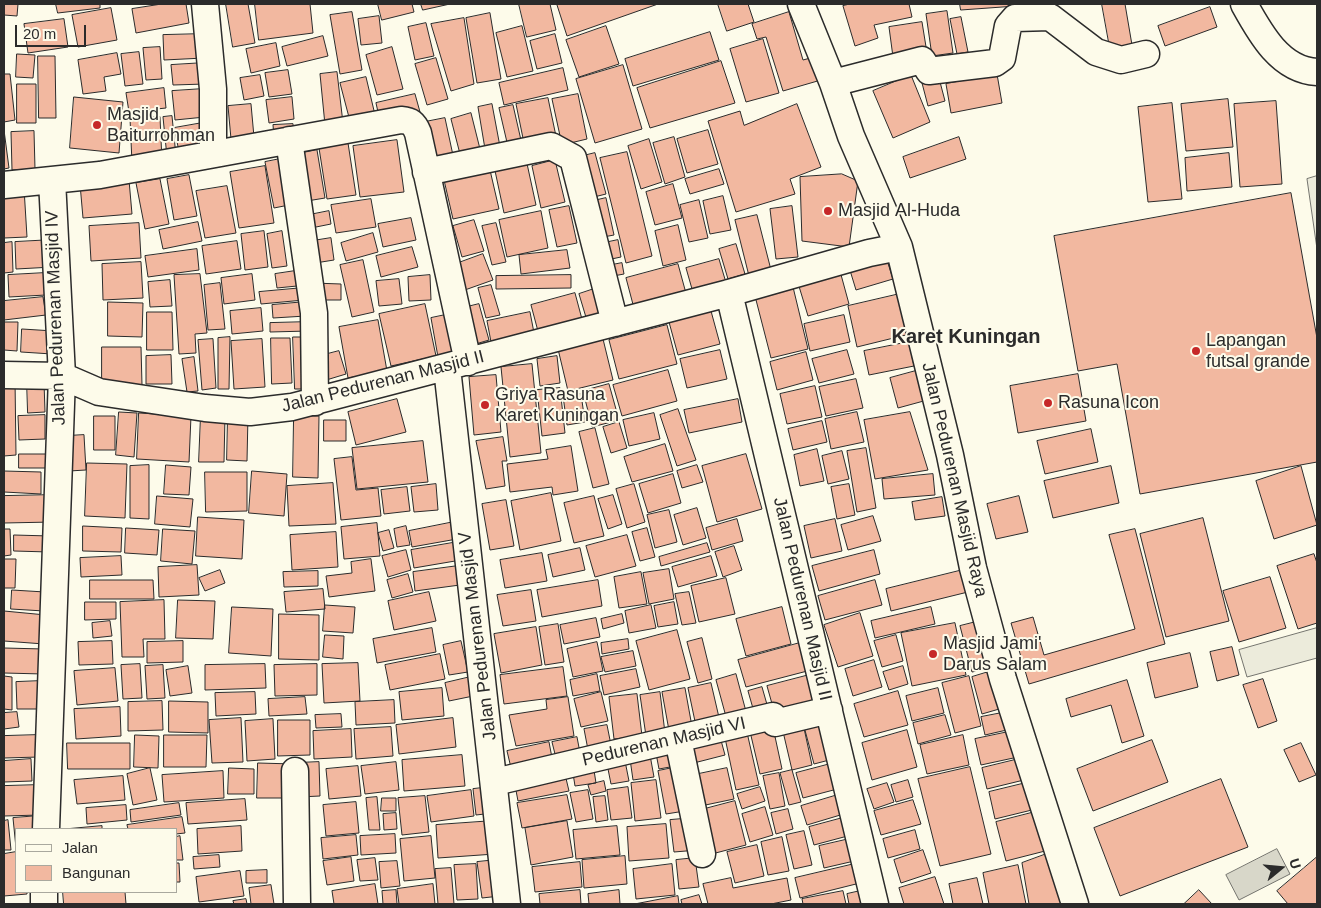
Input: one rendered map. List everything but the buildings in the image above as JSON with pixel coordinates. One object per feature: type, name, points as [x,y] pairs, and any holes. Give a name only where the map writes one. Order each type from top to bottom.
[{"type":"street","points":[[205,4],[213,89],[213,153]]},
{"type":"street","name":"Jalan Pedurenan Masjid Raya","points":[[801,4],[833,83],[851,136],[899,247],[950,455],[972,568],[1003,679],[1075,904]]},
{"type":"street","points":[[1244,4],[1259,31],[1285,61],[1310,72],[1317,72]]},
{"type":"street","points":[[833,83],[922,60],[931,71],[995,63],[1002,58],[1008,26],[1016,18],[1050,17],[1096,52],[1121,60],[1146,54]]},
{"type":"street","name":"Jalan Pedurenan Masjid V","points":[[288,140],[401,120],[410,120],[415,125],[418,133],[458,365],[507,904]]},
{"type":"street","points":[[4,185],[100,175],[288,140],[314,313],[315,402]]},
{"type":"street","points":[[426,172],[551,146],[573,158],[615,324]]},
{"type":"street","name":"Jalan Pedurenan Masjid IV","points":[[46,828],[62,376],[52,180]]},
{"type":"street","name":"Jalan Pedurenan Masjid II","points":[[4,375],[62,376],[98,392],[205,408],[250,412],[315,402],[615,324],[869,253],[899,247]]},
{"type":"street","name":"Jalan Pedurenan Masjid II","points":[[729,293],[875,904]]},
{"type":"street","name":"Pedurenan Masjid VI","points":[[495,782],[773,716],[775,723],[829,710]]},
{"type":"street","points":[[678,739],[702,854]]},
{"type":"street","points":[[295,771],[297,904]]},
{"type":"shaded area","points":[[1317,176],[1317,249],[1307,179]]},
{"type":"shaded area","points":[[1317,628],[1317,658],[1247,677],[1239,650]]},
{"type":"shaded area","points":[[1277,849],[1290,874],[1239,900],[1226,875]]},
{"type":"place","name":"Masjid Baiturrohman","points":[[97,125]]},
{"type":"place","name":"Masjid Al-Huda","points":[[828,211]]},
{"type":"place","name":"Lapangan futsal grande","points":[[1196,351]]},
{"type":"place","name":"Rasuna Icon","points":[[1048,403]]},
{"type":"place","name":"Griya Rasuna Karet Kuningan","points":[[485,405]]},
{"type":"place","name":"Masjid Jami' Darus Salam","points":[[933,654]]},
{"type":"district","name":"Karet Kuningan","points":[[966,337]]}]
